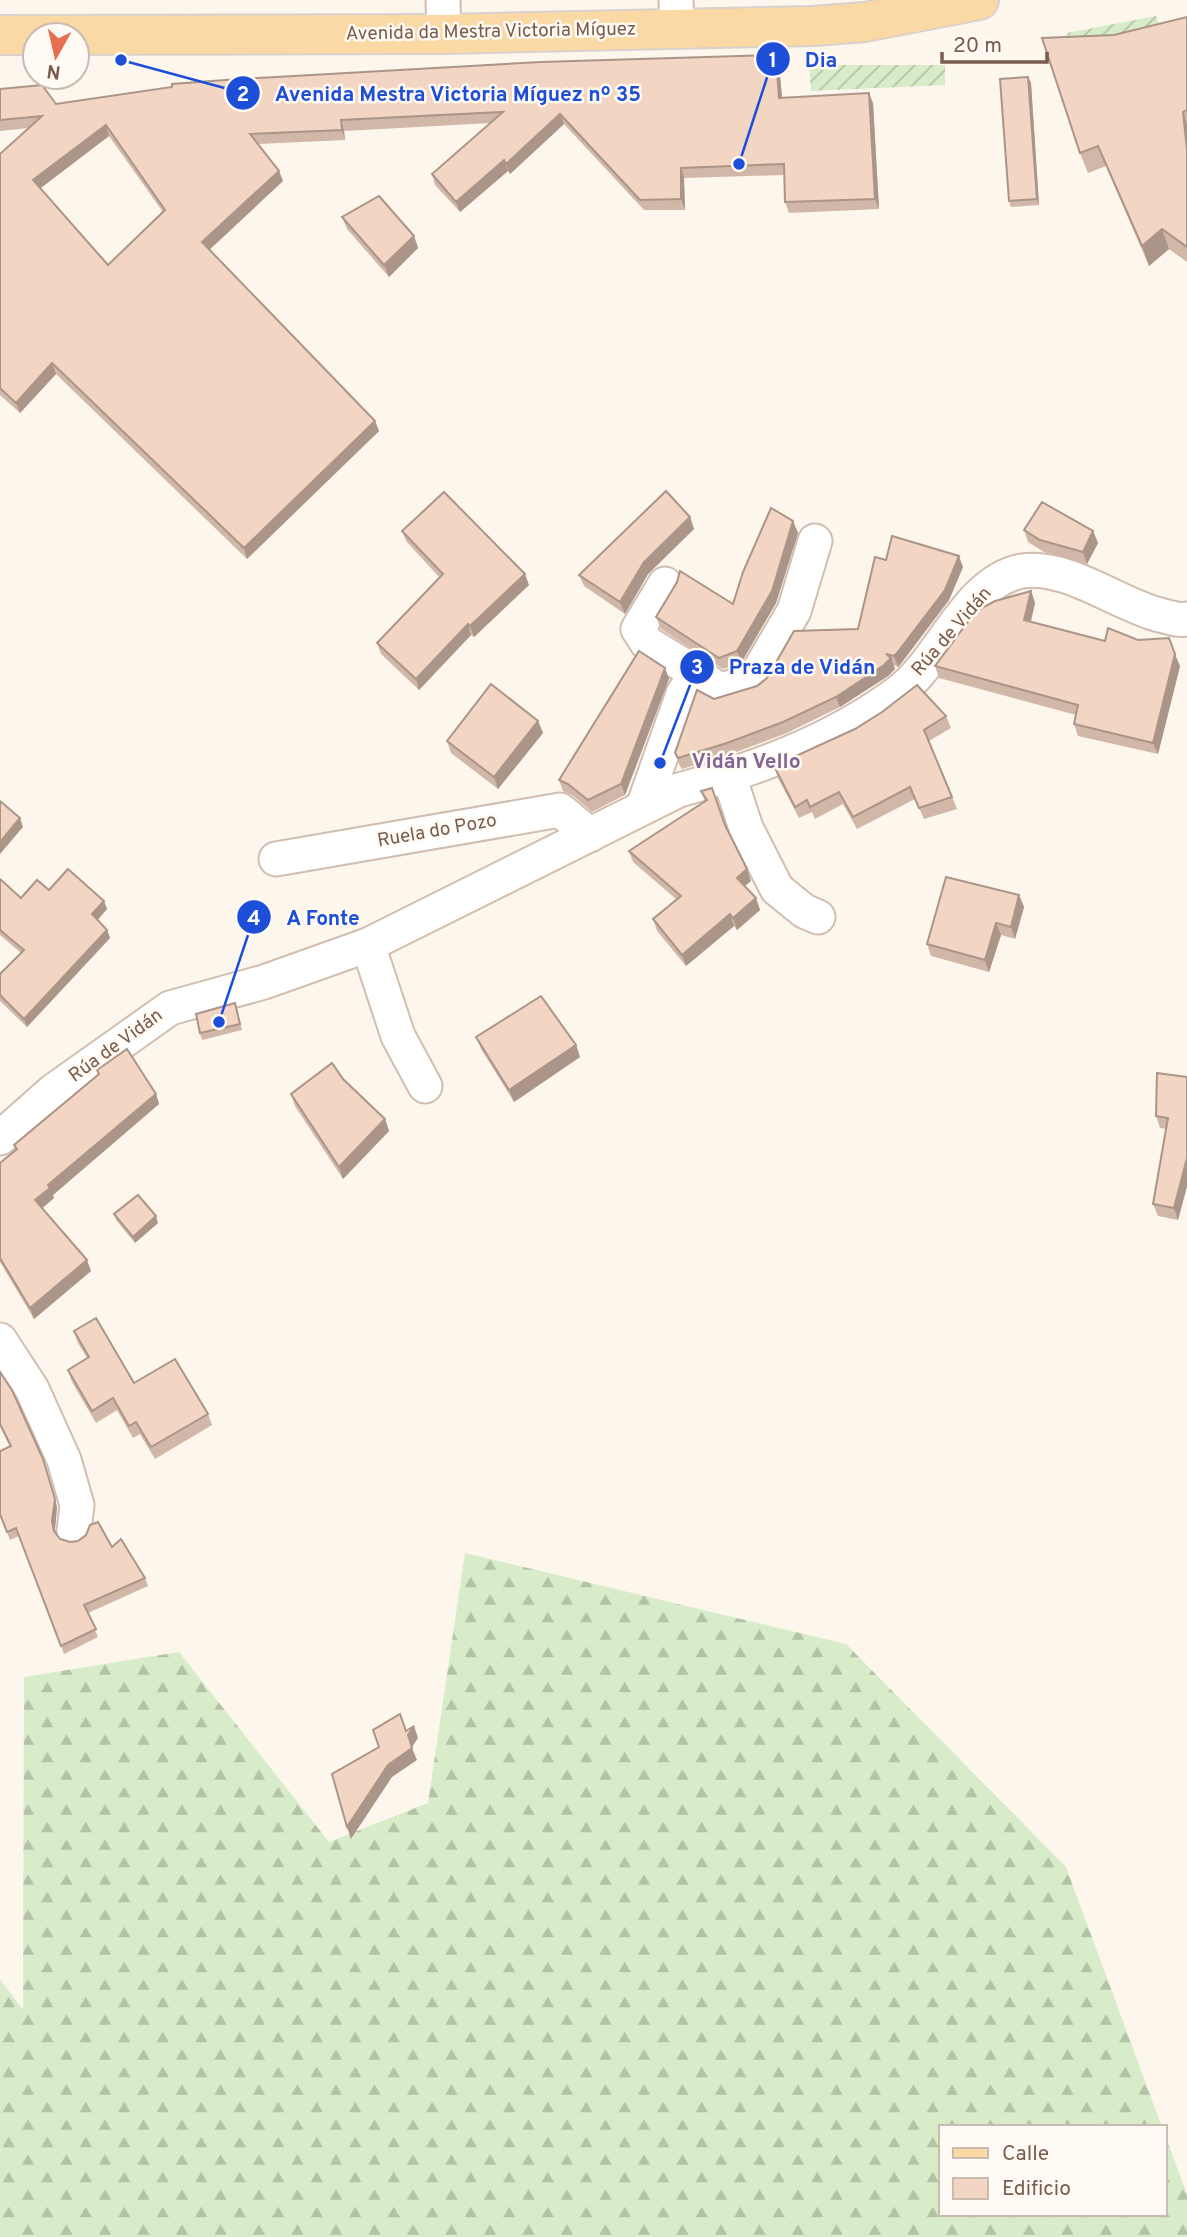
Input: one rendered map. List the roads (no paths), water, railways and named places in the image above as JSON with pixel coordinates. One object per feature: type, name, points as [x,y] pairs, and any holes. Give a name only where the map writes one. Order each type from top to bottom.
[{"type":"main road","name":"Avenida da Mestra Victoria Míguez","points":[[0,35],[443,17],[676,15],[814,26],[865,22],[979,0]]},
{"type":"street","points":[[666,584],[638,629],[647,643],[720,691],[754,679],[794,611],[815,541]]},
{"type":"street","name":"Rúa de Vidán","points":[[0,1138],[53,1091],[170,1008],[264,982],[368,945],[679,790],[729,776],[825,738],[901,690],[928,662],[983,590],[1006,575],[1024,570],[1051,571],[1145,611],[1180,620],[1187,619]]},
{"type":"street","points":[[643,807],[683,694],[696,673]]},
{"type":"street","points":[[729,776],[746,828],[777,888],[804,911],[818,917]]},
{"type":"street","name":"Ruela do Pozo","points":[[275,859],[560,810],[590,835]]},
{"type":"street","points":[[368,945],[398,1036],[425,1086]]},
{"type":"street","points":[[0,1340],[32,1389],[64,1460],[77,1505],[74,1531]]},
{"type":"place","name":"Avenida Mestra Victoria Míguez nº 35","points":[[121,60]]},
{"type":"place","name":"Dia","points":[[739,164]]},
{"type":"place","name":"Praza de Vidán","points":[[660,763]]},
{"type":"place","name":"A Fonte","points":[[219,1022]]},
{"type":"district","name":"Vidán Vello","points":[[746,762]]}]
